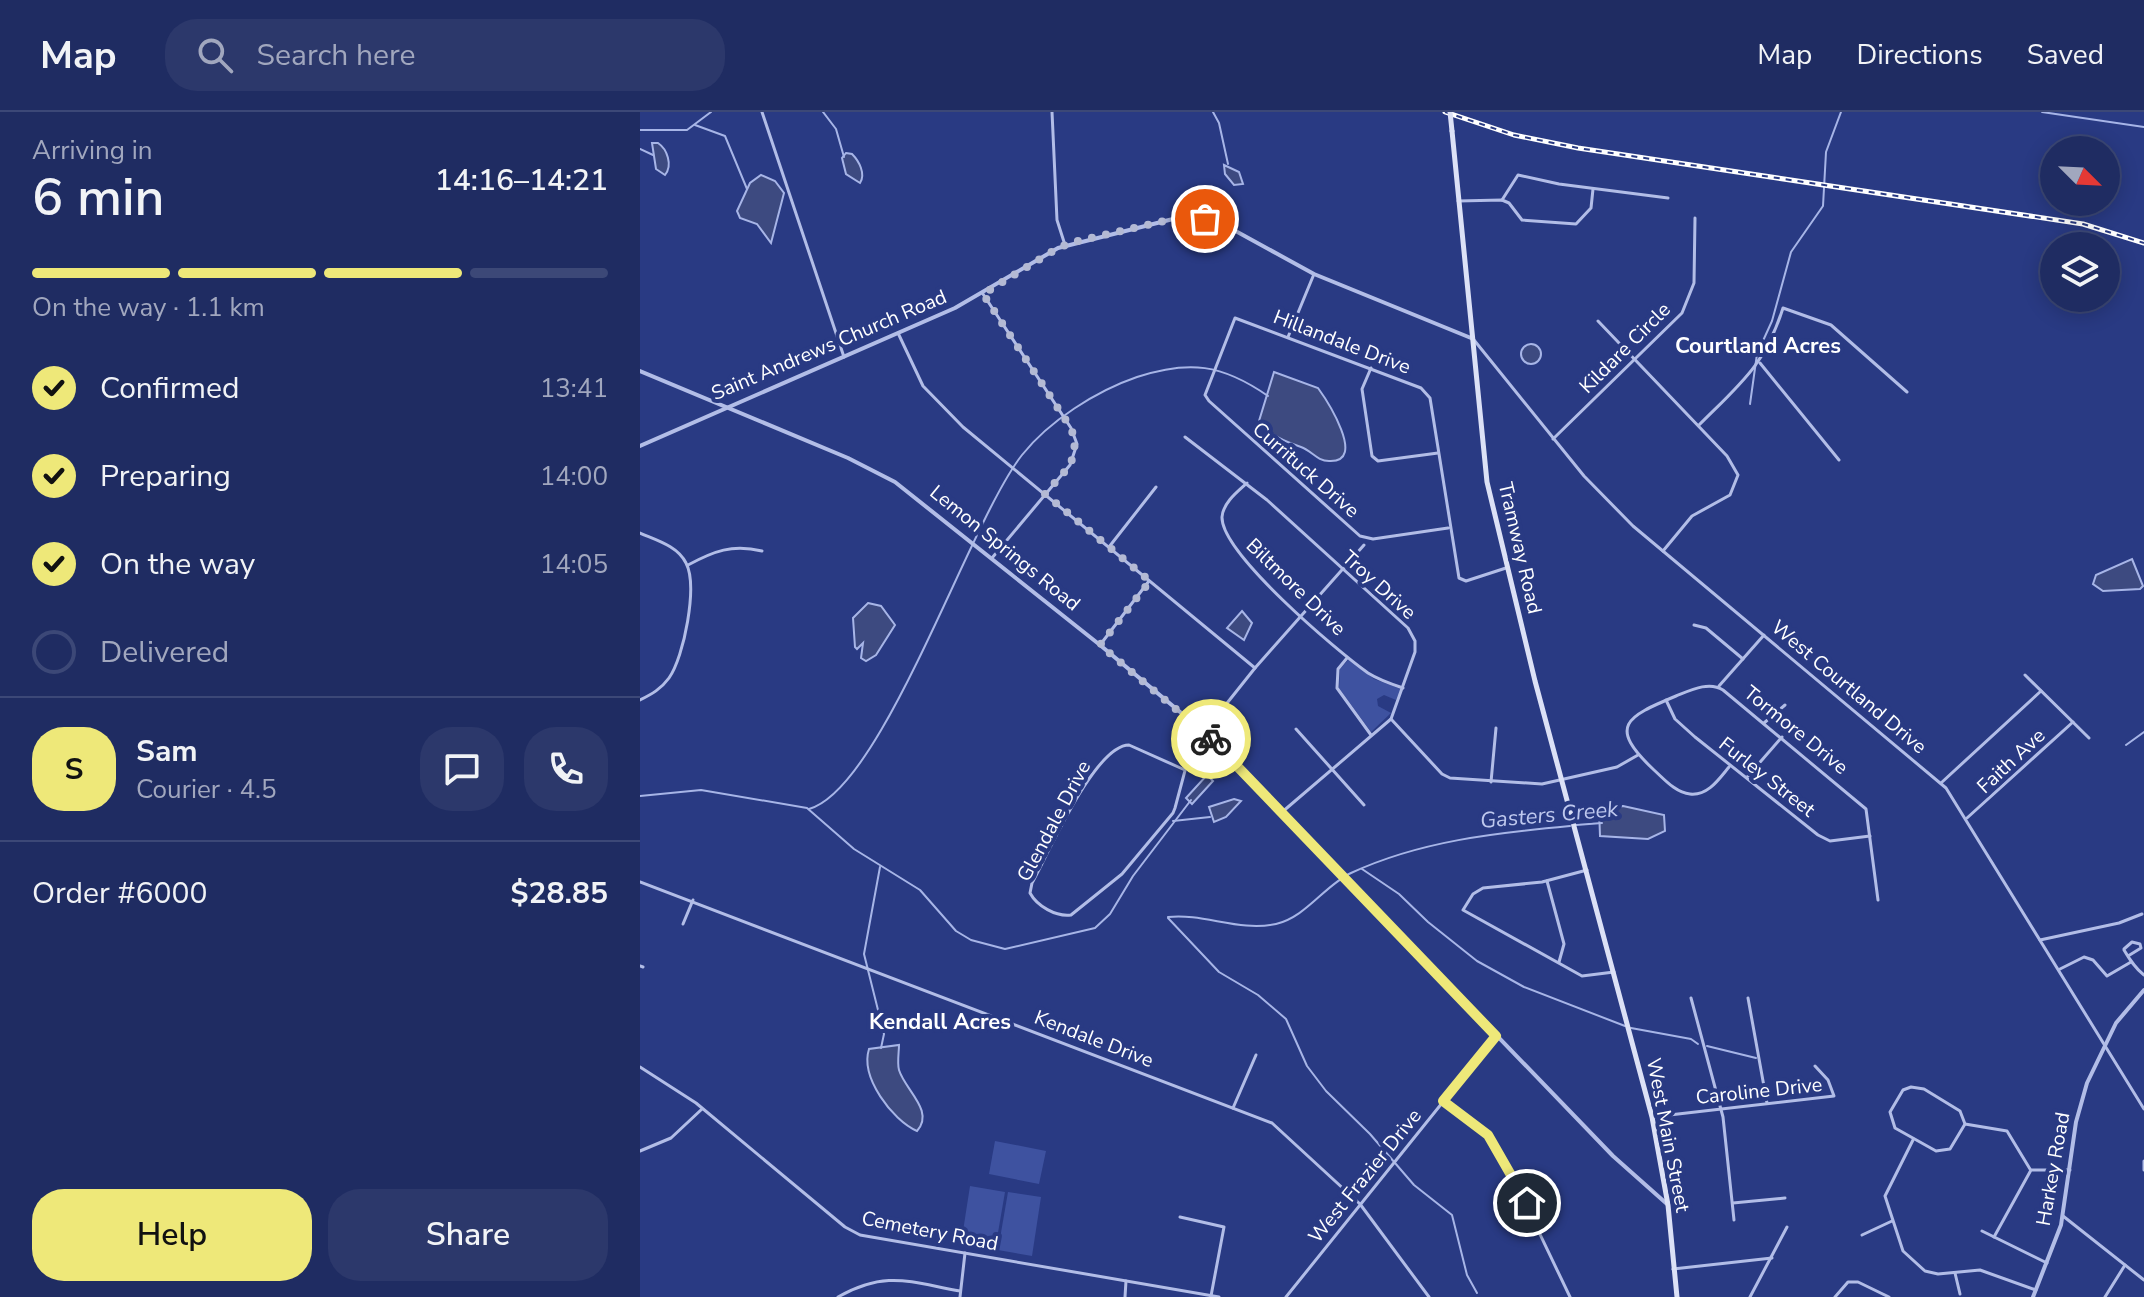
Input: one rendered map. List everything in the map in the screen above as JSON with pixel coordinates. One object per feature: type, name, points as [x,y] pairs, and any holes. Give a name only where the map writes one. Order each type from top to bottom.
[{"type":"main road","name":"Tramway Road","points":[[1450,112],[1487,482],[1506,568],[1617,980]]},
{"type":"main road","name":"West Main Street","points":[[1617,980],[1652,1117],[1668,1205],[1677,1297]]},
{"type":"street","points":[[762,112],[844,357]]},
{"type":"street","points":[[1052,112],[1057,220],[1065,245]]},
{"type":"street","points":[[1502,200],[1513,177],[1518,175],[1593,189],[1668,198]]},
{"type":"street","points":[[1458,201],[1502,200],[1509,203],[1522,220],[1576,224],[1591,208],[1593,189]]},
{"type":"street","name":"Kildare Circle","points":[[1553,439],[1674,323],[1692,294],[1695,218]]},
{"type":"street","name":"Saint Andrews Church Road","points":[[640,446],[983,294],[1065,245],[1173,219],[1205,219],[1232,228],[1314,274],[1471,338]]},
{"type":"street","points":[[1288,337],[1314,274]]},
{"type":"street","points":[[983,294],[1071,428],[1077,444],[1070,465],[992,558]]},
{"type":"street","points":[[1698,425],[1760,363],[1772,343],[1783,308],[1831,325],[1907,392]]},
{"type":"street","name":"Hillandale Drive","points":[[1205,395],[1235,318],[1371,368],[1427,393],[1459,578],[1466,581],[1506,568]]},
{"type":"street","points":[[1598,321],[1698,425],[1734,465],[1738,475],[1736,487],[1730,495],[1692,516],[1662,552]]},
{"type":"street","points":[[898,333],[923,386],[942,408],[1255,668]]},
{"type":"street","name":"West Courtland Drive","points":[[1471,338],[1615,509],[1662,552],[1941,783],[1967,818],[2144,1109]]},
{"type":"street","points":[[1760,363],[1839,460]]},
{"type":"street","points":[[1371,368],[1362,389],[1372,456],[1378,461],[1438,453]]},
{"type":"street","name":"Lemon Springs Road","points":[[640,371],[879,472],[1100,645],[1204,732],[1613,1156],[1668,1205]]},
{"type":"street","name":"Currituck Drive","points":[[1205,395],[1250,440],[1360,536],[1373,539],[1448,528]]},
{"type":"street","name":"Troy Drive","points":[[1185,437],[1247,483],[1412,634],[1415,652],[1391,719]]},
{"type":"street","name":"Biltmore Drive","points":[[1247,483],[1223,509],[1224,533],[1243,561],[1348,657],[1375,677],[1403,688]]},
{"type":"street","points":[[1109,547],[1156,487]]},
{"type":"street","points":[[640,533],[675,550],[688,565],[692,594],[676,666],[656,692],[640,700]]},
{"type":"street","name":"Glendale Drive","points":[[1185,770],[1129,745],[1112,751],[1093,771],[1032,883],[1030,893],[1034,900],[1061,915],[1071,915],[1122,874],[1173,813],[1185,770],[1190,752],[1204,732],[1255,668],[1364,545]]},
{"type":"street","points":[[688,565],[728,547],[741,546],[762,551]]},
{"type":"street","points":[[1100,645],[1150,581]]},
{"type":"street","points":[[1694,625],[1706,628],[1743,659]]},
{"type":"street","points":[[1719,687],[1764,635]]},
{"type":"street","points":[[1348,657],[1338,669],[1337,688],[1371,735]]},
{"type":"street","points":[[2025,675],[2089,738]]},
{"type":"street","name":"Tormore Drive","points":[[1638,755],[1626,735],[1630,723],[1646,708],[1708,685],[1719,687],[1858,799],[1866,809],[1878,900]]},
{"type":"street","points":[[1941,783],[2041,691]]},
{"type":"street","name":"Furley Street","points":[[1666,700],[1675,719],[1729,767],[1747,777],[1830,841],[1870,836]]},
{"type":"street","points":[[1764,723],[1785,705]]},
{"type":"street","points":[[1281,813],[1391,719],[1442,774],[1491,782],[1531,786],[1625,765],[1638,755],[1677,789],[1691,795],[1705,792],[1729,767]]},
{"type":"street","name":"Faith Ave","points":[[1967,818],[2073,722]]},
{"type":"street","points":[[1491,782],[1496,728]]},
{"type":"street","points":[[1296,729],[1364,805]]},
{"type":"street","points":[[1747,777],[1782,737]]},
{"type":"street","points":[[1587,870],[1547,881],[1483,888],[1473,894],[1463,910],[1586,977],[1615,972]]},
{"type":"street","points":[[1547,881],[1564,944],[1558,964]]},
{"type":"street","name":"Kendale Drive","points":[[640,882],[1279,1127],[1360,1204],[1429,1297]]},
{"type":"street","points":[[683,924],[693,900]]},
{"type":"street","points":[[2040,940],[2119,923],[2142,914]]},
{"type":"street","points":[[2128,956],[2144,975]]},
{"type":"street","points":[[2059,970],[2084,957],[2093,960],[2107,976],[2131,962]]},
{"type":"street","name":"Harkey Road","points":[[2033,1297],[2063,1216],[2080,1103],[2120,1017],[2144,990]]},
{"type":"street","points":[[1691,998],[1719,1109],[1734,1220]]},
{"type":"street","points":[[1748,998],[1767,1103]]},
{"type":"street","name":"West Frazier Drive","points":[[1286,1297],[1496,1036]]},
{"type":"street","points":[[1233,1108],[1256,1055]]},
{"type":"street","name":"Caroline Drive","points":[[1652,1117],[1834,1096],[1828,1080],[1815,1066]]},
{"type":"street","name":"Cemetery Road","points":[[640,1067],[702,1109],[845,1227],[873,1238],[1219,1297]]},
{"type":"street","points":[[1911,1087],[1924,1089],[1957,1107],[1965,1124],[1950,1149],[1936,1151],[1895,1128],[1890,1112],[1903,1090],[1911,1087]]},
{"type":"street","points":[[2137,1099],[2144,1100]]},
{"type":"street","points":[[1443,1101],[1488,1135],[1503,1157],[1570,1297]]},
{"type":"street","points":[[640,1151],[671,1138],[702,1109]]},
{"type":"street","points":[[1965,1124],[2007,1131],[2031,1170]]},
{"type":"street","points":[[1913,1140],[1886,1191],[1892,1221],[1903,1251],[1911,1262],[1933,1274],[1980,1270],[2036,1290]]},
{"type":"street","points":[[2144,1161],[2144,1170]]},
{"type":"street","points":[[2031,1170],[2070,1170]]},
{"type":"street","points":[[1994,1237],[2031,1170]]},
{"type":"street","points":[[1733,1203],[1785,1198]]},
{"type":"street","points":[[2063,1216],[2144,1280]]},
{"type":"street","points":[[1180,1217],[1224,1227],[1211,1296]]},
{"type":"street","points":[[1862,1235],[1892,1221]]},
{"type":"street","points":[[1750,1297],[1787,1227]]},
{"type":"street","points":[[1982,1231],[2047,1263]]},
{"type":"street","points":[[960,1297],[965,1253]]},
{"type":"street","points":[[1673,1269],[1772,1258]]},
{"type":"street","points":[[2105,1297],[2125,1265]]},
{"type":"street","points":[[1955,1273],[1960,1294]]},
{"type":"street","points":[[838,1297],[860,1285],[881,1279],[960,1291]]},
{"type":"street","points":[[1125,1297],[1126,1281]]},
{"type":"street","points":[[1835,1297],[1848,1282],[1858,1282],[1889,1297]]},
{"type":"street","points":[[1181,1297],[1182,1291]]},
{"type":"shaded area","points":[[652,143],[658,143],[666,153],[669,167],[665,175],[656,169]]},
{"type":"shaded area","points":[[846,153],[852,154],[859,164],[862,172],[860,183],[846,174],[842,158]]},
{"type":"shaded area","points":[[1224,165],[1239,172],[1243,184],[1234,185],[1225,174]]},
{"type":"shaded area","points":[[761,175],[775,181],[784,193],[771,243],[757,224],[740,218],[737,211],[750,183]]},
{"type":"shaded area","points":[[1527,344],[1535,344],[1541,354],[1535,364],[1527,364],[1521,358],[1521,350]]},
{"type":"shaded area","points":[[1274,372],[1318,388],[1341,429],[1345,452],[1340,459],[1321,459],[1268,431],[1259,421]]},
{"type":"shaded area","points":[[2132,559],[2143,586],[2140,589],[2103,591],[2093,584],[2096,575]]},
{"type":"shaded area","points":[[868,603],[881,606],[895,625],[876,655],[866,661],[861,658],[863,643],[857,649],[855,647],[853,618]]},
{"type":"shaded area","points":[[1242,611],[1252,623],[1244,640],[1227,628]]},
{"type":"shaded area","points":[[1349,659],[1374,679],[1401,689],[1396,700],[1384,695],[1377,699],[1378,706],[1391,713],[1371,732],[1339,688],[1340,669]]},
{"type":"shaded area","points":[[1207,775],[1213,781],[1192,804],[1186,798]]},
{"type":"shaded area","points":[[1234,799],[1241,801],[1226,817],[1214,822],[1209,807]]},
{"type":"shaded area","points":[[1623,806],[1664,815],[1665,831],[1648,839],[1600,836],[1599,808]]},
{"type":"shaded area","points":[[899,1045],[899,1070],[923,1116],[917,1131],[888,1108],[869,1072],[869,1049]]},
{"type":"shaded area","points":[[995,1141],[1046,1151],[1039,1184],[989,1174]]},
{"type":"shaded area","points":[[970,1186],[1005,1192],[995,1250],[961,1244]]},
{"type":"shaded area","points":[[1008,1192],[1041,1197],[1032,1256],[998,1250]]},
{"type":"waterway","points":[[640,130],[687,130],[711,112]]},
{"type":"waterway","points":[[823,112],[836,129],[844,157]]},
{"type":"waterway","points":[[1213,112],[1219,123],[1228,164]]},
{"type":"waterway","points":[[1750,404],[1757,354],[1772,321],[1791,252],[1823,206],[1826,152],[1841,112]]},
{"type":"waterway","points":[[2042,112],[2144,127]]},
{"type":"waterway","points":[[695,125],[725,136],[747,189]]},
{"type":"waterway","points":[[640,149],[653,155]]},
{"type":"waterway","points":[[809,809],[837,791],[866,754],[895,705],[1001,489],[1022,455],[1046,430],[1074,408],[1106,390],[1137,377],[1173,368],[1220,371],[1268,396]]},
{"type":"waterway","points":[[2126,745],[2144,732]]},
{"type":"waterway","name":"Gasters Creek","points":[[640,796],[701,790],[807,808],[854,849],[920,890],[956,931],[971,940],[1005,949],[1095,928],[1110,914],[1133,876],[1191,800]]},
{"type":"waterway","points":[[1173,821],[1210,817]]},
{"type":"waterway","name":"Gasters Creek","points":[[1576,825],[1602,823]]},
{"type":"waterway","name":"Gasters Creek","points":[[1168,917],[1181,916],[1249,926],[1276,924],[1297,915],[1341,879],[1377,862],[1458,840],[1570,826]]},
{"type":"waterway","points":[[880,867],[864,954],[884,1034],[881,1048]]},
{"type":"waterway","points":[[1362,869],[1399,894],[1477,961],[1524,987],[1625,1026]]},
{"type":"waterway","points":[[1168,918],[1219,972],[1258,995],[1286,1019],[1307,1066],[1326,1091],[1370,1134],[1414,1185],[1452,1215],[1467,1275],[1477,1293]]},
{"type":"waterway","points":[[1631,1028],[1691,1039],[1698,1044]]},
{"type":"waterway","points":[[1707,1046],[1756,1058]]},
{"type":"railway","points":[[1445,112],[1514,135],[1578,148],[2083,224],[2144,243]]},
{"type":"way so far","points":[[1205,219],[1173,219],[1073,242],[983,294],[1071,428],[1077,444],[1070,465],[1045,494],[1150,581],[1100,645],[1211,739]]},
{"type":"district","name":"Courtland Acres","points":[[1758,346]]},
{"type":"district","name":"Kendall Acres","points":[[940,1022]]},
{"type":"route","points":[[1211,739],[1496,1036],[1443,1101],[1488,1135],[1527,1203]]}]
